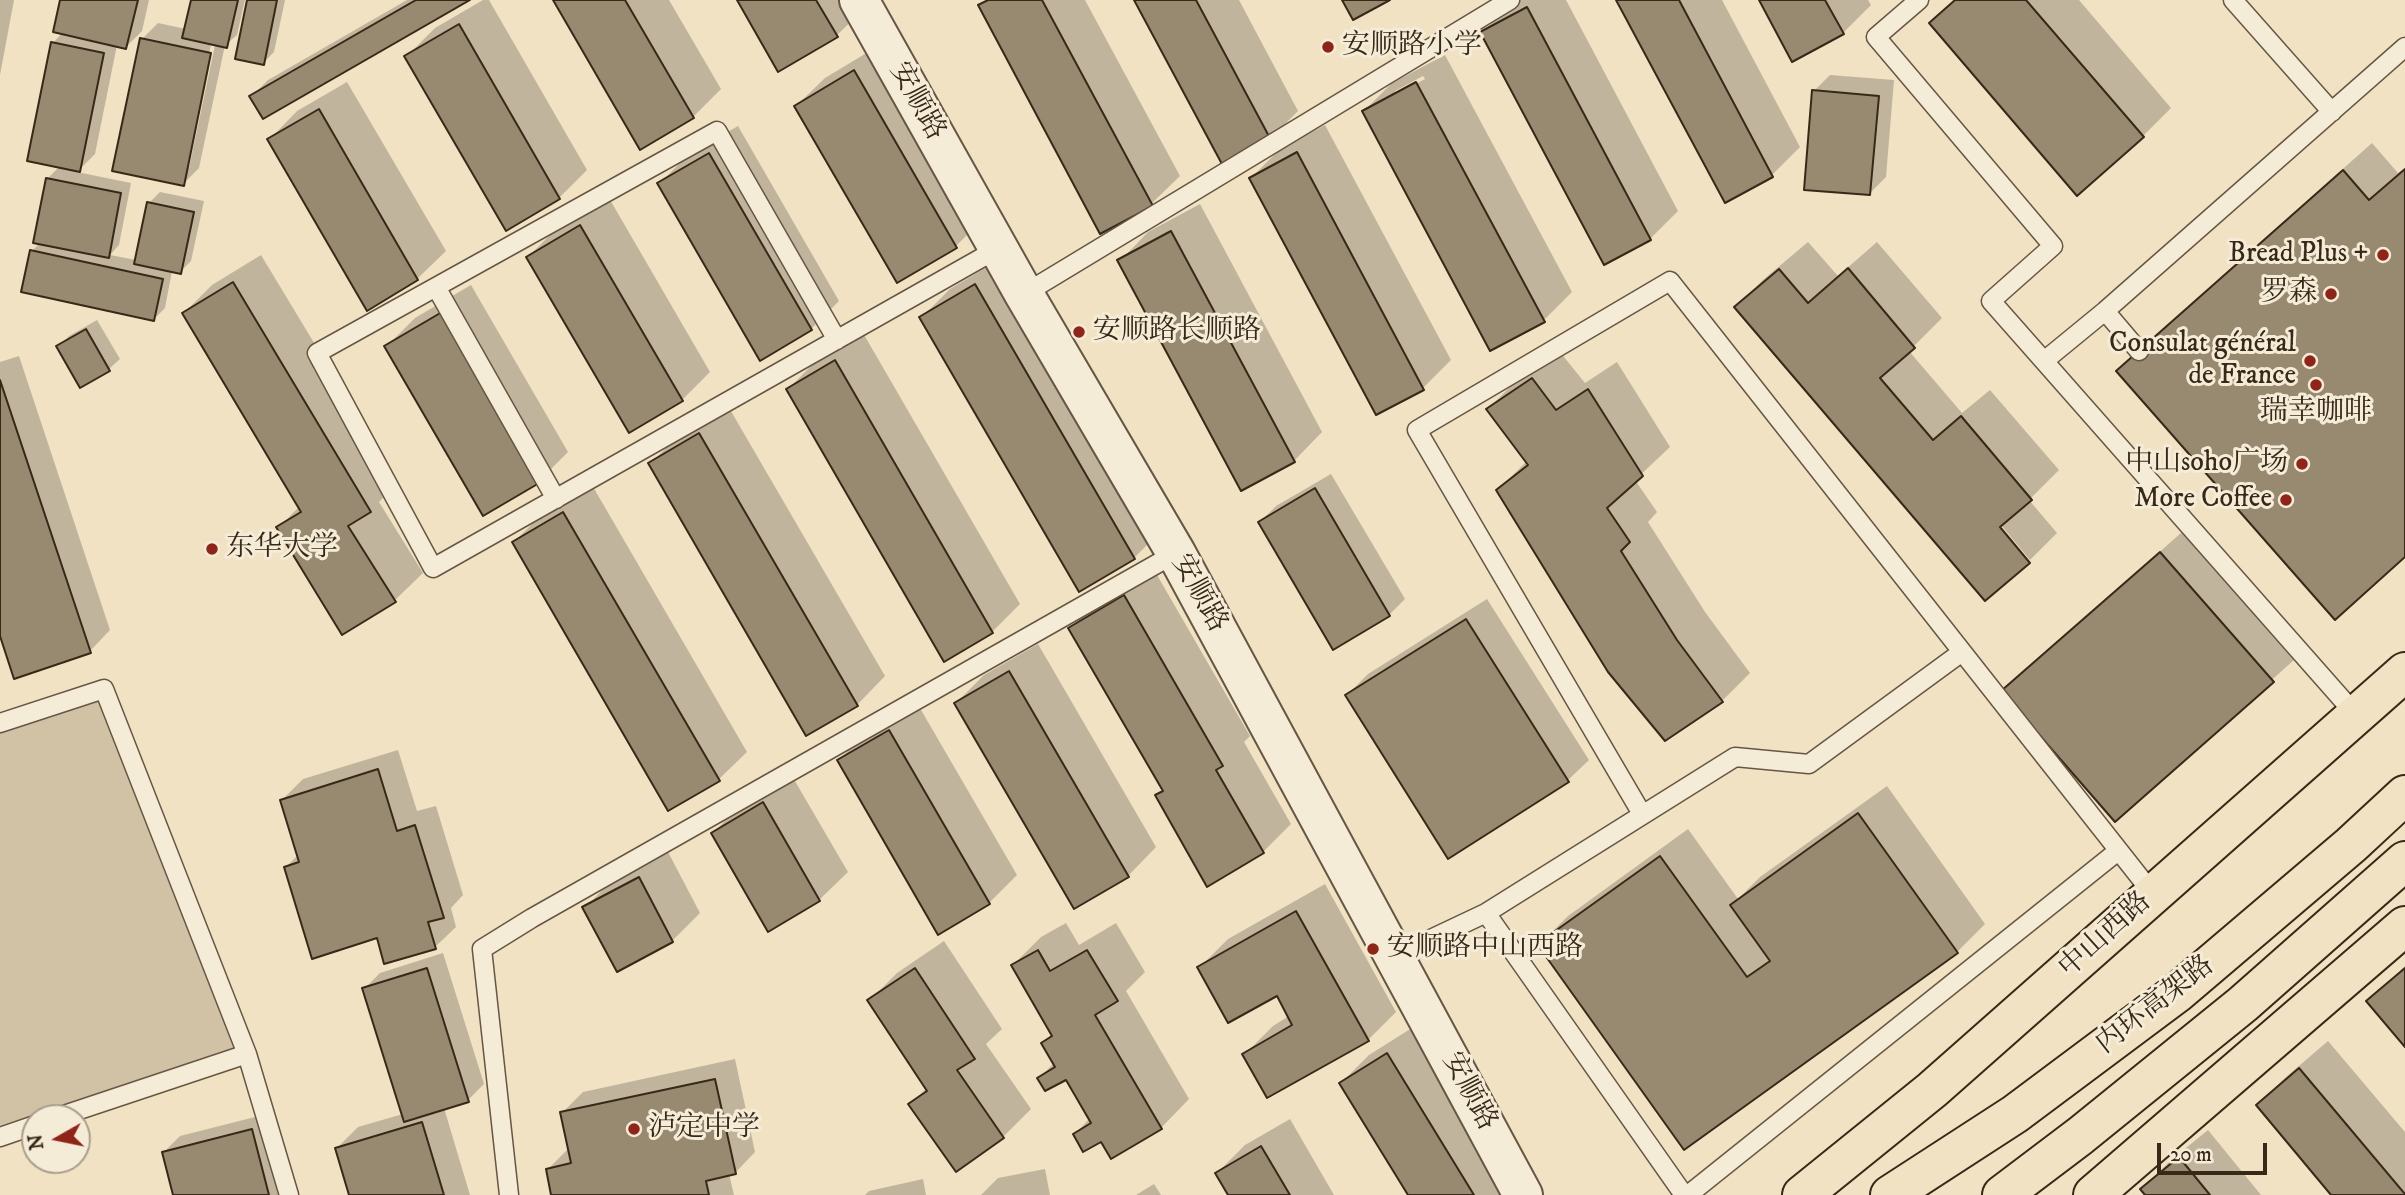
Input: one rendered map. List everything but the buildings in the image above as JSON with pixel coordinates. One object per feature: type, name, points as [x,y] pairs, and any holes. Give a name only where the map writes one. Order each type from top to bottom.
[{"type":"main road","name":"中山西路","points":[[1802,1195],[1932,1090],[2405,672]]},
{"type":"main road","name":"内环高架路","points":[[1890,1195],[2015,1114],[2177,993],[2405,796]]},
{"type":"main road","name":"内环高架路","points":[[2002,1195],[2080,1136],[2243,1004],[2405,861]]},
{"type":"main road","points":[[2093,1195],[2405,926]]},
{"type":"main road","points":[[1868,1195],[2015,1114]]},
{"type":"street","name":"安顺路","points":[[859,0],[1024,294],[1176,553],[1523,1195]]},
{"type":"lane","points":[[1024,294],[1510,0]]},
{"type":"lane","points":[[1919,0],[1876,37],[2053,246],[1990,301],[2356,715]]},
{"type":"lane","points":[[2233,0],[2332,112]]},
{"type":"lane","points":[[2044,361],[2105,312],[2405,47]]},
{"type":"lane","points":[[837,340],[717,131],[317,353],[433,568],[556,499],[837,340],[999,248]]},
{"type":"lane","points":[[1642,814],[1417,430],[1670,281],[2153,894]]},
{"type":"lane","points":[[436,287],[556,499]]},
{"type":"lane","points":[[2105,312],[2139,351]]},
{"type":"lane","points":[[509,1195],[482,949],[532,918],[1176,553]]},
{"type":"lane","points":[[1395,957],[1486,914],[1735,757],[1809,764],[1962,652]]},
{"type":"lane","points":[[0,723],[104,689],[247,1054],[289,1195]]},
{"type":"lane","points":[[1486,914],[1686,1195],[2118,850]]},
{"type":"lane","points":[[91,1106],[247,1054]]},
{"type":"lane","points":[[0,1136],[21,1129]]},
{"type":"shaded area","points":[[104,689],[247,1054],[91,1106],[21,1104],[21,1125],[0,1136],[0,722]]},
{"type":"place","name":"安顺路小学","points":[[1328,47]]},
{"type":"place","name":"Bread Plus +","points":[[2383,255]]},
{"type":"place","name":"罗森","points":[[2331,294]]},
{"type":"place","name":"安顺路长顺路","points":[[1079,332]]},
{"type":"place","name":"Consulat général de France","points":[[2310,361]]},
{"type":"place","name":"瑞幸咖啡","points":[[2316,385]]},
{"type":"place","name":"中山soho广场","points":[[2302,464]]},
{"type":"place","name":"More Coffee","points":[[2286,500]]},
{"type":"place","name":"东华大学","points":[[212,549]]},
{"type":"place","name":"安顺路中山西路","points":[[1373,949]]},
{"type":"place","name":"泸定中学","points":[[634,1129]]}]
